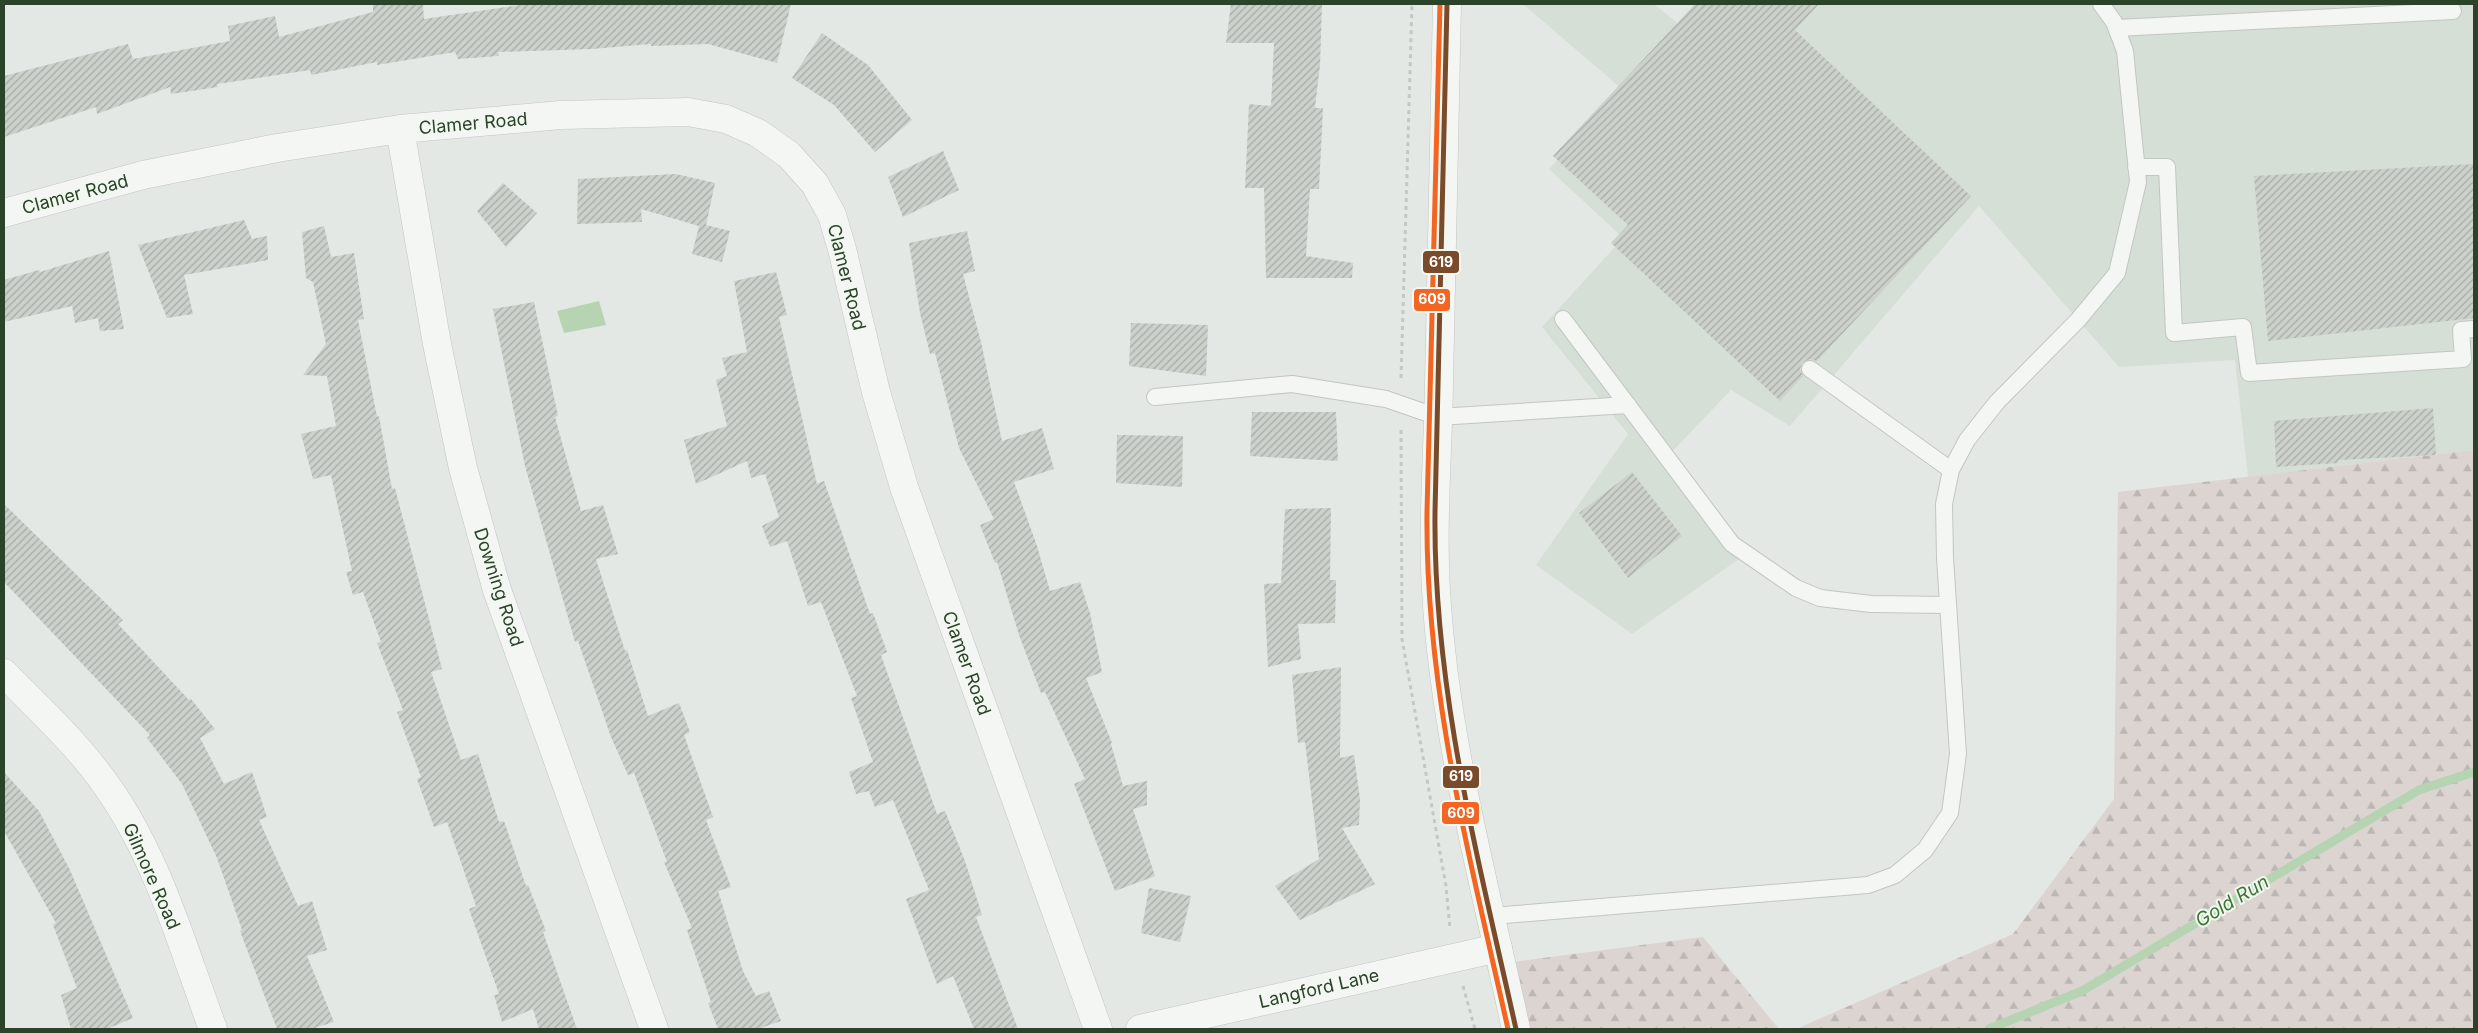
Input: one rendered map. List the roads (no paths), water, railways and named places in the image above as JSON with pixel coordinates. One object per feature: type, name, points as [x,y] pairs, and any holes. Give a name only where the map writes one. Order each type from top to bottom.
[{"type":"street","points":[[1447,4],[1435,535],[1436,591],[1444,674],[1460,770],[1516,1029]]},
{"type":"street","name":"Clamer Road","points":[[4,214],[143,175],[276,148],[400,129],[562,115],[688,112],[726,119],[758,133],[790,155],[815,184],[832,215],[842,249],[876,392],[904,487],[1098,1029]]},
{"type":"street","name":"Downing Road","points":[[400,129],[437,344],[457,439],[497,590],[654,1029]]},
{"type":"street","name":"Gilmore Road","points":[[4,673],[79,750],[113,795],[142,844],[158,881],[213,1029]]},
{"type":"street","name":"Langford Lane","points":[[1140,1029],[1498,948]]},
{"type":"lane","points":[[1492,916],[1868,885],[1895,875],[1925,850],[1950,813],[1958,754],[1948,605],[1944,504],[1951,470],[1966,440],[1997,402],[2078,320],[2117,273],[2138,182],[2125,51],[2117,28],[2101,4]]},
{"type":"lane","points":[[2117,28],[2453,11]]},
{"type":"lane","points":[[2136,167],[2167,167],[2174,333],[2243,327],[2248,373],[2463,360],[2461,330],[2474,329]]},
{"type":"lane","points":[[1564,319],[1732,544],[1796,588],[1820,598],[1871,604],[1948,605]]},
{"type":"lane","points":[[1810,369],[1951,470]]},
{"type":"lane","points":[[1155,397],[1292,384],[1386,398],[1438,417],[1628,405]]},
{"type":"waterway","name":"Gold Run","points":[[1989,1029],[2082,991],[2419,790],[2474,772]]}]
